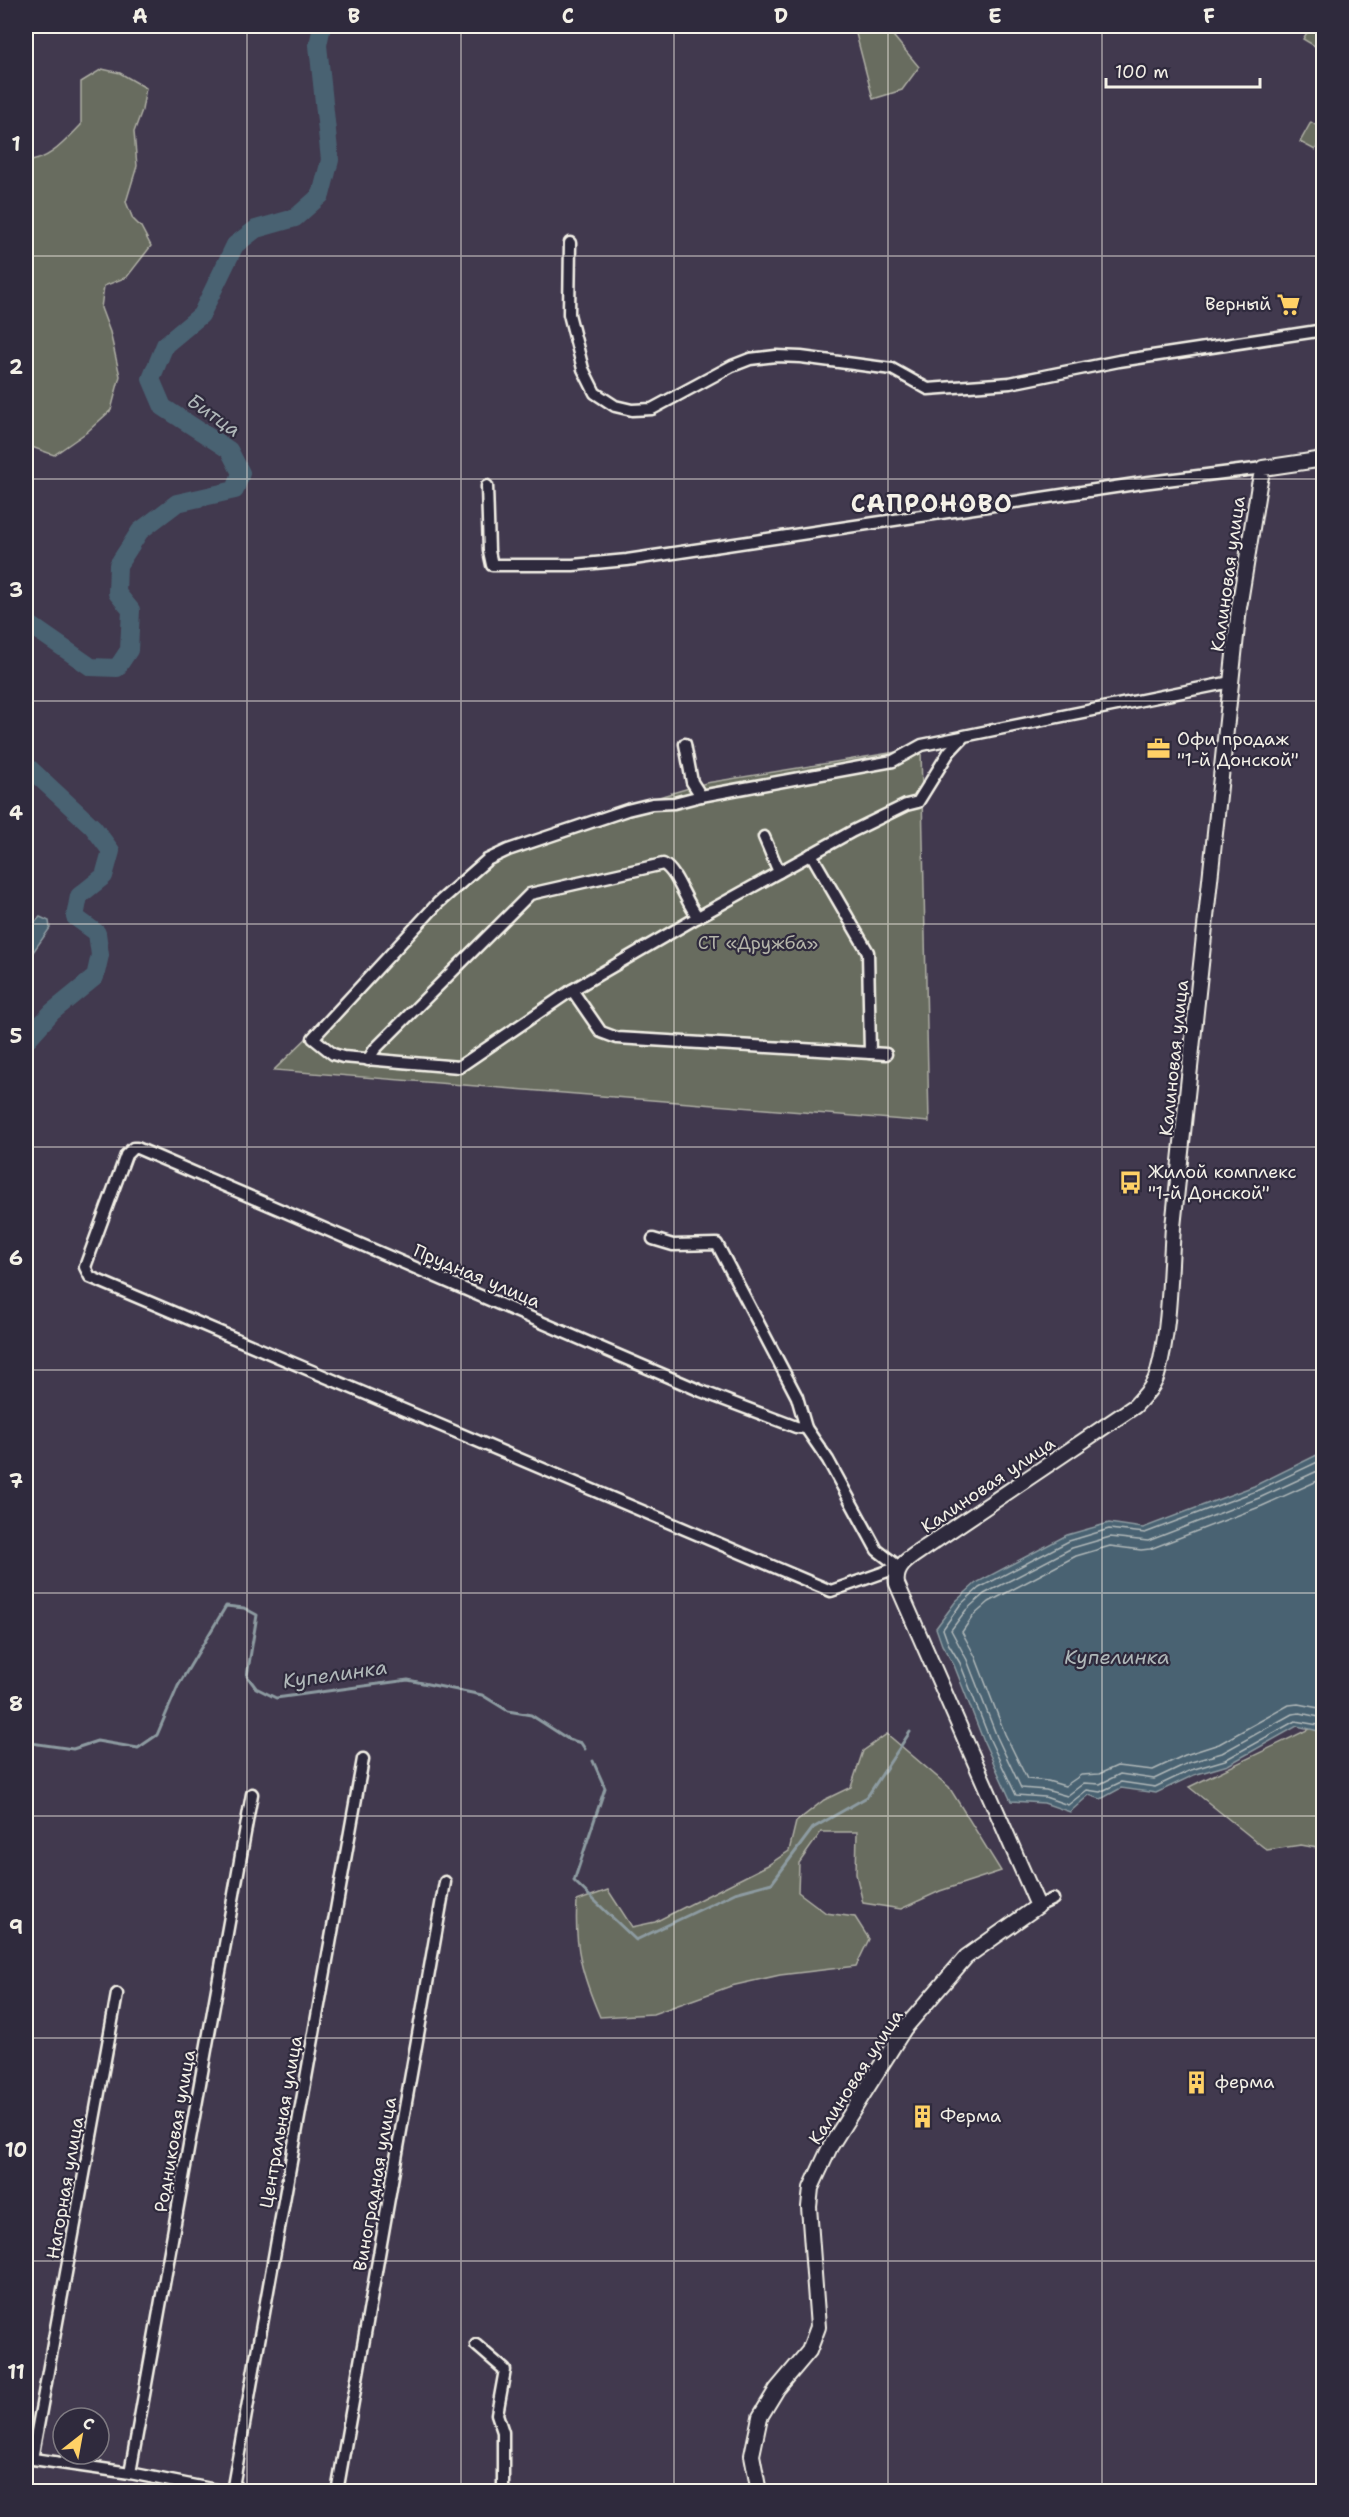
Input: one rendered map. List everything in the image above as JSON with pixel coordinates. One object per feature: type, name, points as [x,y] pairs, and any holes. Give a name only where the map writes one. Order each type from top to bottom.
[{"type":"street","points":[[570,243],[569,314],[583,369],[595,393],[615,406],[632,410],[652,409],[732,366],[750,359],[801,357],[892,369],[928,389],[1010,383],[1119,361],[1323,330]]},
{"type":"street","points":[[488,486],[489,551],[492,564],[573,565],[659,555],[1142,483],[1323,459]]},
{"type":"street","name":"Калиновая улица","points":[[899,1567],[960,1523],[1046,1468],[1135,1406],[1150,1389],[1158,1373],[1165,1329],[1173,1227],[1239,608],[1263,468]]},
{"type":"street","points":[[964,736],[949,752],[918,802],[906,805],[853,831],[698,917],[572,990],[459,1067],[368,1060],[333,1054],[313,1038],[367,977],[474,869],[508,850],[595,820],[652,804],[674,803],[893,761],[922,745],[964,736],[1232,682]]},
{"type":"street","points":[[685,744],[692,782],[701,796]]},
{"type":"street","points":[[764,837],[779,872]]},
{"type":"street","points":[[811,854],[868,952],[870,1053]]},
{"type":"street","points":[[368,1060],[375,1049],[530,894],[663,864],[669,867],[677,879],[683,896],[698,917]]},
{"type":"street","points":[[572,990],[601,1032],[617,1038],[886,1054]]},
{"type":"street","name":"Прудная улица","points":[[806,1428],[796,1427],[701,1391],[137,1148],[133,1148],[126,1155],[85,1267],[90,1277],[831,1591],[899,1567]]},
{"type":"street","points":[[653,1239],[673,1245],[717,1244],[797,1397],[806,1428],[828,1460],[877,1550],[899,1567],[896,1576],[897,1584],[1038,1906],[1053,1899]]},
{"type":"street","name":"Центральная улица","points":[[232,2492],[363,1759]]},
{"type":"street","name":"Родниковая улица","points":[[130,2473],[252,1794]]},
{"type":"street","name":"Виноградная улица","points":[[337,2492],[445,1882]]},
{"type":"street","name":"Калиновая улица","points":[[759,2492],[752,2455],[760,2417],[777,2389],[809,2351],[818,2327],[809,2207],[811,2188],[818,2170],[904,2029],[966,1957],[1038,1906]]},
{"type":"street","name":"Нагорная улица","points":[[29,2458],[117,1994]]},
{"type":"street","points":[[476,2345],[505,2370],[497,2414],[503,2432],[503,2492]]},
{"type":"street","points":[[29,2458],[130,2473],[226,2492]]},
{"type":"green space","points":[[854,26],[885,26],[919,67],[902,90],[873,99]]},
{"type":"green space","points":[[1311,26],[1323,26],[1323,51],[1303,39]]},
{"type":"green space","points":[[102,69],[120,73],[146,88],[142,110],[134,132],[137,166],[126,202],[133,219],[141,227],[151,246],[127,277],[104,286],[101,308],[110,332],[120,376],[111,410],[87,432],[54,455],[26,445],[26,161],[49,154],[81,125],[81,82]]},
{"type":"green space","points":[[1311,122],[1323,130],[1323,136],[1315,150],[1300,142]]},
{"type":"green space","name":"СТ «Дружба»","points":[[921,748],[929,1122],[274,1070],[487,863],[615,810],[706,783]]},
{"type":"green space","points":[[1311,1728],[1323,1733],[1323,1849],[1301,1845],[1267,1850],[1189,1787]]},
{"type":"green space","points":[[887,1734],[949,1787],[1001,1871],[940,1891],[901,1909],[863,1903],[856,1874],[857,1832],[821,1832],[799,1863],[798,1892],[826,1913],[855,1917],[869,1939],[856,1966],[780,1975],[731,1986],[653,2014],[600,2017],[588,1988],[578,1947],[577,1901],[608,1890],[632,1927],[655,1922],[768,1865],[789,1851],[796,1822],[824,1800],[851,1787],[863,1751]]},
{"type":"water","points":[[40,917],[49,921],[50,928],[26,962],[26,932]]},
{"type":"water","name":"Купелинка","points":[[1323,1452],[1323,1732],[1297,1726],[1228,1765],[1194,1775],[1156,1793],[1121,1788],[1101,1799],[1089,1795],[1070,1812],[1044,1803],[1011,1801],[936,1628],[956,1601],[976,1583],[1067,1535],[1109,1523],[1143,1528],[1254,1486]]},
{"type":"waterway","name":"Битца","points":[[26,622],[91,667],[117,668],[129,650],[131,610],[117,593],[118,565],[140,531],[177,503],[235,490],[241,473],[229,450],[163,407],[151,379],[165,345],[201,315],[235,245],[256,229],[295,218],[321,195],[330,160],[318,45],[322,26]]},
{"type":"waterway","name":"Битца","points":[[26,765],[93,827],[111,851],[104,876],[79,896],[75,917],[97,933],[100,955],[95,977],[52,1012],[26,1041]]},
{"type":"waterway","name":"Купелинка","points":[[26,1737],[31,1743],[73,1749],[97,1741],[138,1748],[157,1735],[178,1686],[226,1606],[244,1608],[257,1615],[247,1676],[256,1688],[276,1698],[408,1680],[482,1695],[508,1711],[531,1715],[568,1739],[581,1743],[585,1749]]},
{"type":"waterway","name":"Купелинка","points":[[593,1761],[605,1788],[574,1881],[636,1940],[735,1893],[772,1883],[813,1828],[867,1797],[910,1732]]},
{"type":"place","name":"Верный","points":[[1289,304]]},
{"type":"place","name":"Офи продаж \"1-й Донской\"","points":[[1159,749]]},
{"type":"place","name":"Жилой комплекс \"1-й Донской\"","points":[[1130,1182]]},
{"type":"place","name":"ферма","points":[[1197,2082]]},
{"type":"place","name":"Ферма","points":[[922,2116]]},
{"type":"district","name":"САПРОНОВО","points":[[932,504]]}]
